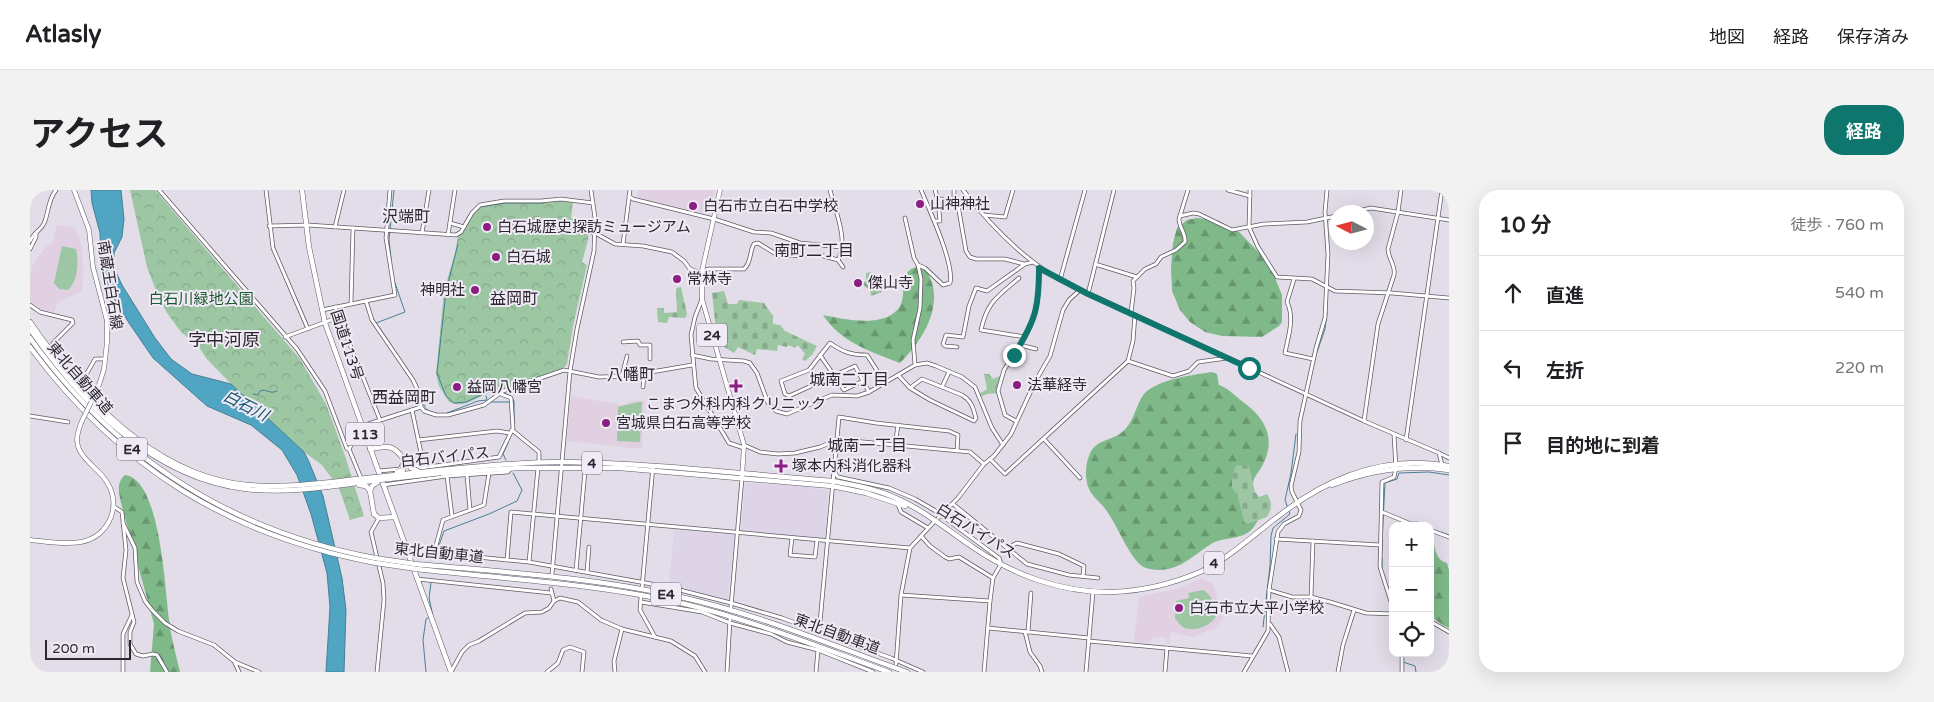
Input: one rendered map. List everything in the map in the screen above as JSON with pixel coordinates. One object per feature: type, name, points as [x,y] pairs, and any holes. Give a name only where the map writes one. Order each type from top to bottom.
[{"type":"highway","name":"国道113号","points":[[302,190],[306,225],[325,322],[379,478],[451,672]]},
{"type":"highway","name":"白石バイパス","points":[[30,322],[77,384]]},
{"type":"highway","name":"白石バイパス","points":[[30,329],[77,384],[124,430],[156,454],[183,468],[235,486],[286,490],[356,482],[424,469],[441,471],[538,465]]},
{"type":"highway","name":"東北自動車道","points":[[30,338],[72,392],[119,439],[180,484],[220,507],[261,526],[334,550],[416,566],[586,580],[675,596],[716,606],[767,622],[907,672]]},
{"type":"highway","name":"東北自動車道","points":[[30,346],[82,410],[138,460],[198,500],[262,532],[335,555],[593,587],[675,602],[739,619],[889,672]]},
{"type":"highway","points":[[370,449],[382,446],[391,447],[399,452],[411,468],[424,469]]},
{"type":"highway","points":[[395,517],[379,518],[374,514],[370,491],[379,478],[404,470],[405,462]]},
{"type":"highway","name":"白石バイパス","points":[[235,486],[275,487],[356,482],[363,478],[408,477],[503,464],[652,468],[832,483],[878,491],[899,499],[1001,564],[1051,585],[1093,592],[1113,592],[1154,587],[1201,571],[1235,550],[1298,502],[1317,490],[1348,475],[1396,466],[1449,466]]},
{"type":"highway","name":"白石バイパス","points":[[1396,466],[1449,470]]},
{"type":"highway","points":[[356,482],[370,491]]},
{"type":"highway","name":"白石バイパス","points":[[832,483],[897,502],[920,512]]},
{"type":"main road","name":"南蔵王白石線","points":[[74,190],[89,230],[93,267],[106,312],[108,330],[102,378],[77,435],[79,450],[107,481],[113,496],[113,506]]},
{"type":"main road","name":"24","points":[[720,190],[702,271],[702,299],[744,446],[742,476]]},
{"type":"main road","points":[[30,540],[68,544],[86,541],[105,528],[111,518],[113,506]]},
{"type":"street","points":[[30,241],[45,221],[50,200],[56,190]]},
{"type":"street","points":[[159,190],[297,349],[324,391],[347,449],[363,478]]},
{"type":"street","points":[[266,190],[273,248],[308,329]]},
{"type":"street","points":[[334,227],[344,190]]},
{"type":"street","points":[[322,310],[395,295],[387,253],[390,190]]},
{"type":"street","points":[[422,233],[429,190]]},
{"type":"street","points":[[448,235],[455,190]]},
{"type":"street","points":[[552,574],[570,371],[580,313],[592,264],[595,233],[591,190]]},
{"type":"street","points":[[623,244],[630,190]]},
{"type":"street","points":[[830,190],[841,227],[841,254],[838,260]]},
{"type":"street","points":[[918,265],[925,268],[942,285],[950,284],[949,262],[921,190]]},
{"type":"street","points":[[934,221],[940,221],[935,190]]},
{"type":"street","points":[[954,190],[954,202],[960,210],[964,243],[966,252],[970,257],[976,259],[1005,259],[1025,264]]},
{"type":"street","points":[[963,190],[1000,233],[1039,268],[1060,280],[1394,435],[1449,458]]},
{"type":"street","points":[[984,215],[1005,217],[1013,190]]},
{"type":"street","points":[[1060,280],[1085,190]]},
{"type":"street","points":[[1088,294],[1114,190]]},
{"type":"street","points":[[990,459],[1005,474],[1128,361],[1133,341],[1133,280],[1145,269],[1156,264],[1161,257],[1183,244],[1185,237],[1179,224],[1188,190]]},
{"type":"street","points":[[1228,190],[1250,196]]},
{"type":"street","points":[[1250,190],[1249,227],[1258,247],[1277,277],[1312,279],[1335,291],[1449,298]]},
{"type":"street","points":[[1244,672],[1252,656],[1267,636],[1270,624],[1269,590],[1278,532],[1284,524],[1300,514],[1301,510],[1292,492],[1292,486],[1298,452],[1300,421],[1313,359],[1323,329],[1328,254],[1327,190]]},
{"type":"street","points":[[1364,421],[1378,324],[1390,293],[1395,269],[1388,255],[1388,249],[1398,212],[1401,190]]},
{"type":"street","points":[[1406,440],[1442,190]]},
{"type":"street","points":[[629,196],[633,199],[714,219],[754,232],[771,233],[800,243],[841,247]]},
{"type":"street","points":[[269,226],[306,225],[458,235],[472,213],[480,205],[504,201],[540,201],[561,198],[593,202]]},
{"type":"street","points":[[938,200],[942,199],[952,204],[954,202]]},
{"type":"street","points":[[1374,208],[1449,220]]},
{"type":"street","points":[[1180,216],[1193,213],[1199,214],[1232,230],[1264,224],[1294,224],[1329,218]]},
{"type":"street","points":[[905,218],[921,279],[920,308],[913,340],[916,365]]},
{"type":"street","points":[[450,223],[464,227]]},
{"type":"street","points":[[351,304],[353,228]]},
{"type":"street","points":[[575,231],[595,233],[607,241],[672,252],[684,261],[690,270],[698,272],[744,268],[750,260],[752,247],[758,243],[779,256],[820,255],[838,260],[843,267]]},
{"type":"street","points":[[30,249],[36,237],[36,232]]},
{"type":"street","points":[[957,347],[943,344],[946,335],[963,338],[969,306],[976,288],[987,291],[1025,264],[1034,262]]},
{"type":"street","points":[[1095,264],[1137,276]]},
{"type":"street","points":[[1016,421],[1005,415],[998,393],[1004,370],[1025,337],[1038,306],[1039,268]]},
{"type":"street","points":[[1019,278],[997,297],[985,313],[981,330],[1025,337]]},
{"type":"street","points":[[1294,279],[1288,302],[1291,310],[1290,333],[1285,353],[1313,359]]},
{"type":"street","points":[[939,517],[953,504],[984,464],[1011,434],[1034,382],[1050,356],[1063,310],[1069,300],[1080,290]]},
{"type":"street","points":[[702,299],[691,335],[692,365],[696,388],[728,443],[760,452],[778,454],[795,453],[820,447],[837,440],[970,452],[984,464]]},
{"type":"street","points":[[366,301],[372,320],[410,376],[419,394],[421,407],[429,413],[448,415],[487,403],[501,393],[564,370],[599,377],[622,376],[692,365]]},
{"type":"street","points":[[30,305],[40,312],[72,320],[73,323],[53,343],[68,360]]},
{"type":"street","points":[[335,307],[380,420]]},
{"type":"street","points":[[285,337],[339,317]]},
{"type":"street","points":[[624,342],[638,340],[640,345],[650,345],[650,359]]},
{"type":"street","points":[[869,392],[855,366],[789,396],[785,394],[781,381],[809,370],[830,343],[842,352],[852,355],[867,355],[885,383]]},
{"type":"street","points":[[1020,346],[1036,349]]},
{"type":"street","points":[[692,355],[750,363],[757,373],[768,403],[776,411],[787,414],[796,412],[832,395],[856,396],[869,392],[916,365],[927,363],[969,381],[975,387],[992,428],[1003,445]]},
{"type":"street","points":[[820,355],[844,390],[863,381]]},
{"type":"street","points":[[622,376],[627,356]]},
{"type":"street","points":[[1128,361],[1173,376],[1189,371],[1198,362],[1229,358]]},
{"type":"street","points":[[77,384],[87,373],[95,359],[105,359]]},
{"type":"street","points":[[942,387],[949,372]]},
{"type":"street","points":[[643,387],[644,373]]},
{"type":"street","points":[[898,376],[910,388],[930,400],[974,421],[976,418],[972,404],[968,399],[942,387],[922,379],[910,388]]},
{"type":"street","points":[[498,457],[512,431],[512,401],[510,397],[501,393]]},
{"type":"street","points":[[349,450],[362,426],[421,407]]},
{"type":"street","points":[[412,410],[424,469]]},
{"type":"street","points":[[30,416],[68,422]]},
{"type":"street","points":[[819,633],[839,416],[865,422],[949,431],[958,435],[957,451]]},
{"type":"street","points":[[895,446],[898,425]]},
{"type":"street","points":[[418,440],[512,431],[539,452],[529,562]]},
{"type":"street","points":[[1389,595],[1380,567],[1380,545],[1383,512],[1382,482],[1394,476],[1396,466],[1394,435]]},
{"type":"street","points":[[1044,440],[1080,478]]},
{"type":"street","points":[[1439,454],[1442,465]]},
{"type":"street","points":[[498,457],[503,464]]},
{"type":"street","points":[[379,478],[389,470],[400,469],[402,465],[411,463],[424,469],[498,457]]},
{"type":"street","points":[[834,465],[837,466],[836,473],[838,476],[864,481],[901,492],[997,557],[1001,564],[993,578],[984,672]]},
{"type":"street","points":[[379,478],[393,483],[447,476],[508,472],[510,468]]},
{"type":"street","points":[[642,588],[652,468]]},
{"type":"street","points":[[389,470],[393,483]]},
{"type":"street","points":[[576,570],[585,471]]},
{"type":"street","points":[[433,556],[443,520],[484,505],[489,473]]},
{"type":"street","points":[[467,475],[470,510]]},
{"type":"street","points":[[447,476],[452,516]]},
{"type":"street","points":[[731,605],[742,476]]},
{"type":"street","points":[[897,502],[901,512],[928,528]]},
{"type":"street","points":[[953,504],[1027,564],[1098,578]]},
{"type":"street","points":[[113,506],[122,512],[126,553],[122,578],[134,622],[129,636],[132,649],[140,655],[157,655],[167,672]]},
{"type":"street","points":[[507,560],[511,512],[910,548]]},
{"type":"street","points":[[1383,512],[1406,522]]},
{"type":"street","points":[[377,672],[384,600],[383,583],[371,532],[379,518]]},
{"type":"street","points":[[896,662],[901,595],[910,548],[934,522]]},
{"type":"street","points":[[123,523],[135,545],[137,582],[148,605],[165,623],[189,636],[214,645],[235,662],[259,672]]},
{"type":"street","points":[[1434,531],[1449,537]]},
{"type":"street","points":[[921,536],[930,546],[945,557],[949,559],[959,557],[993,578]]},
{"type":"street","points":[[792,538],[789,555],[817,558],[817,540]]},
{"type":"street","points":[[1276,539],[1380,545]]},
{"type":"street","points":[[1311,597],[1314,541]]},
{"type":"street","points":[[1009,550],[1017,543],[1059,554],[1084,566],[1083,576]]},
{"type":"street","points":[[587,572],[589,547]]},
{"type":"street","points":[[408,556],[529,562],[643,582],[731,605],[819,633],[923,672]]},
{"type":"street","points":[[418,580],[551,591],[554,601]]},
{"type":"street","points":[[1269,590],[1292,597],[1311,597],[1366,613],[1389,614]]},
{"type":"street","points":[[1086,672],[1093,592]]},
{"type":"street","points":[[1031,593],[1027,632],[1030,652],[1042,672]]},
{"type":"street","points":[[901,595],[990,601]]},
{"type":"street","points":[[641,597],[640,610],[656,637]]},
{"type":"street","points":[[457,672],[451,672],[462,652],[469,645],[525,613],[542,612],[560,598],[578,602],[601,620],[622,629],[671,641],[695,656],[705,672]]},
{"type":"street","points":[[641,602],[702,612],[771,634],[786,642],[818,650],[873,672]]},
{"type":"street","points":[[1338,672],[1343,645],[1354,610]]},
{"type":"street","points":[[123,672],[123,634],[132,614]]},
{"type":"street","points":[[727,672],[730,621]]},
{"type":"street","points":[[1434,623],[1449,632]]},
{"type":"street","points":[[1270,624],[1279,637],[1288,672]]},
{"type":"street","points":[[988,628],[1252,656]]},
{"type":"street","points":[[615,672],[614,662],[622,629]]},
{"type":"street","points":[[547,672],[558,663],[563,650],[570,647],[584,652],[582,672]]},
{"type":"street","points":[[1165,672],[1167,648]]},
{"type":"street","points":[[816,672],[818,650]]},
{"type":"street","points":[[1402,657],[1402,672]]},
{"type":"street","points":[[235,662],[239,672]]},
{"type":"shaded area","name":"白石市立白石中学校","points":[[638,190],[715,190],[710,214],[637,198]]},
{"type":"shaded area","points":[[57,225],[75,227],[82,247],[83,270],[82,291],[58,302],[54,312],[37,309],[30,302],[30,278],[32,266],[53,241]]},
{"type":"shaded area","name":"宮城県白石高等学校","points":[[571,396],[622,405],[637,400],[645,401],[642,449],[567,441]]},
{"type":"shaded area","points":[[745,484],[803,486],[828,491],[825,538],[741,532]]},
{"type":"shaded area","points":[[674,529],[735,535],[728,599],[669,585]]},
{"type":"shaded area","name":"白石市立大平小学校","points":[[1202,578],[1213,584],[1223,619],[1215,628],[1192,637],[1171,632],[1169,644],[1166,644],[1167,638],[1154,637],[1148,643],[1134,642],[1139,597],[1179,588]]},
{"type":"green space","name":"白石川緑地公園","points":[[130,190],[155,190],[300,359],[326,404],[364,516],[350,520],[339,488],[322,465],[304,452],[231,384],[206,358],[199,347],[181,332],[167,313],[147,267]]},
{"type":"green space","points":[[565,199],[573,202],[571,218],[590,222],[588,240],[582,262],[587,265],[573,326],[567,364],[562,369],[499,394],[488,393],[464,404],[449,402],[439,386],[436,374],[444,291],[458,235],[478,206],[504,201]]},
{"type":"green space","points":[[1197,218],[1219,221],[1239,232],[1269,263],[1282,295],[1282,322],[1279,326],[1262,337],[1222,336],[1205,332],[1190,322],[1180,310],[1172,291],[1173,243],[1177,228],[1187,220]]},
{"type":"green space","points":[[62,246],[76,249],[77,254],[76,276],[68,290],[59,289],[54,283]]},
{"type":"green space","points":[[917,267],[926,268],[931,279],[934,298],[933,308],[926,328],[920,338],[900,363],[847,339],[823,315],[860,321],[888,317],[900,307],[906,275],[910,270]]},
{"type":"green space","points":[[871,272],[875,283],[882,283],[882,292],[871,296],[870,289],[861,283],[866,281],[866,273]]},
{"type":"green space","points":[[681,287],[687,314],[685,318],[669,317],[667,323],[658,322],[657,308],[664,308],[664,313],[677,312],[676,288]]},
{"type":"green space","points":[[724,291],[728,304],[737,304],[739,300],[764,303],[773,316],[773,324],[780,325],[785,331],[817,346],[812,355],[805,361],[802,359],[805,354],[798,345],[795,348],[788,345],[787,347],[778,345],[777,351],[757,349],[755,355],[738,347],[734,353],[721,345],[716,330],[712,293]]},
{"type":"green space","points":[[1212,372],[1217,374],[1219,385],[1230,391],[1254,411],[1267,432],[1269,440],[1266,457],[1253,483],[1254,494],[1262,512],[1254,527],[1246,534],[1215,542],[1174,568],[1156,570],[1146,568],[1135,559],[1112,519],[1089,489],[1086,468],[1091,451],[1098,444],[1117,436],[1126,429],[1144,394],[1150,389],[1176,378]]},
{"type":"green space","points":[[984,374],[989,374],[993,379],[1002,375],[998,393],[980,397],[979,394],[987,389]]},
{"type":"green space","points":[[642,402],[640,442],[617,441],[618,407]]},
{"type":"green space","points":[[1236,465],[1249,466],[1255,492],[1259,497],[1267,494],[1271,503],[1267,517],[1245,525],[1239,501],[1232,486],[1232,477]]},
{"type":"green space","points":[[125,475],[137,481],[146,495],[154,515],[163,563],[171,632],[180,672],[150,672],[154,624],[121,503],[119,484]]},
{"type":"green space","points":[[1434,545],[1439,559],[1447,563],[1449,570],[1449,628],[1434,619]]},
{"type":"green space","points":[[1203,590],[1211,598],[1216,616],[1214,620],[1206,625],[1197,629],[1187,629],[1175,618],[1176,601],[1189,598],[1188,593]]},
{"type":"water","name":"白石川","points":[[91,190],[121,190],[124,219],[122,237],[114,253],[114,268],[122,285],[155,338],[171,359],[192,374],[231,384],[304,452],[323,496],[342,578],[346,610],[344,672],[326,672],[330,607],[327,573],[311,514],[297,475],[282,450],[251,425],[207,406],[153,358],[112,295],[104,275],[100,233],[92,203]]},
{"type":"waterway","points":[[391,259],[389,240],[394,190]]},
{"type":"waterway","points":[[480,207],[505,203],[544,203]]},
{"type":"waterway","points":[[458,244],[446,291],[437,373],[446,396],[454,403],[466,402],[485,393]]},
{"type":"waterway","points":[[377,324],[405,312],[395,283]]},
{"type":"waterway","points":[[1316,355],[1325,329],[1327,313]]},
{"type":"waterway","points":[[379,327],[413,378]]},
{"type":"waterway","name":"白石川","points":[[253,394],[258,395],[262,390],[277,391]]},
{"type":"waterway","points":[[485,394],[492,390],[500,392]]},
{"type":"waterway","points":[[504,393],[511,396],[514,401],[514,428]]},
{"type":"waterway","points":[[421,395],[426,409],[440,414]]},
{"type":"waterway","points":[[447,413],[478,401],[487,400],[486,396]]},
{"type":"waterway","points":[[490,402],[510,402]]},
{"type":"waterway","points":[[1263,627],[1270,566],[1271,536],[1273,528],[1290,514],[1285,500],[1296,434]]},
{"type":"waterway","points":[[506,460],[503,454],[508,443]]},
{"type":"waterway","points":[[1382,542],[1385,483],[1397,479],[1399,473],[1429,472],[1449,475]]},
{"type":"waterway","points":[[436,554],[444,531],[517,501],[522,490],[513,473]]},
{"type":"waterway","points":[[1382,559],[1382,570]]},
{"type":"waterway","points":[[431,583],[429,598],[433,616]]},
{"type":"waterway","points":[[426,672],[423,640],[426,619],[428,618]]},
{"type":"waterway","points":[[1403,662],[1415,666],[1416,672]]},
{"type":"place","name":"山神神社","points":[[920,204]]},
{"type":"place","name":"白石市立白石中学校","points":[[693,206]]},
{"type":"place","name":"白石城歴史探訪ミュージアム","points":[[487,227]]},
{"type":"place","name":"白石城","points":[[496,257]]},
{"type":"place","name":"常林寺","points":[[677,279]]},
{"type":"place","name":"傑山寺","points":[[858,283]]},
{"type":"place","name":"神明社","points":[[475,290]]},
{"type":"place","name":"法華経寺","points":[[1017,385]]},
{"type":"place","name":"こまつ外科内科クリニック","points":[[736,386]]},
{"type":"place","name":"益岡八幡宮","points":[[457,387]]},
{"type":"place","name":"宮城県白石高等学校","points":[[606,423]]},
{"type":"place","name":"塚本内科消化器科","points":[[781,466]]},
{"type":"place","name":"白石市立大平小学校","points":[[1179,608]]},
{"type":"district","name":"沢端町","points":[[406,216]]},
{"type":"district","name":"南町二丁目","points":[[814,250]]},
{"type":"district","name":"益岡町","points":[[514,298]]},
{"type":"district","name":"字中河原","points":[[224,340]]},
{"type":"district","name":"八幡町","points":[[631,374]]},
{"type":"district","name":"城南二丁目","points":[[849,379]]},
{"type":"district","name":"西益岡町","points":[[404,397]]},
{"type":"district","name":"城南一丁目","points":[[867,445]]},
{"type":"route","points":[[1014,355],[1031,326],[1036,313],[1039,295],[1039,268],[1088,294],[1249,368]]}]
